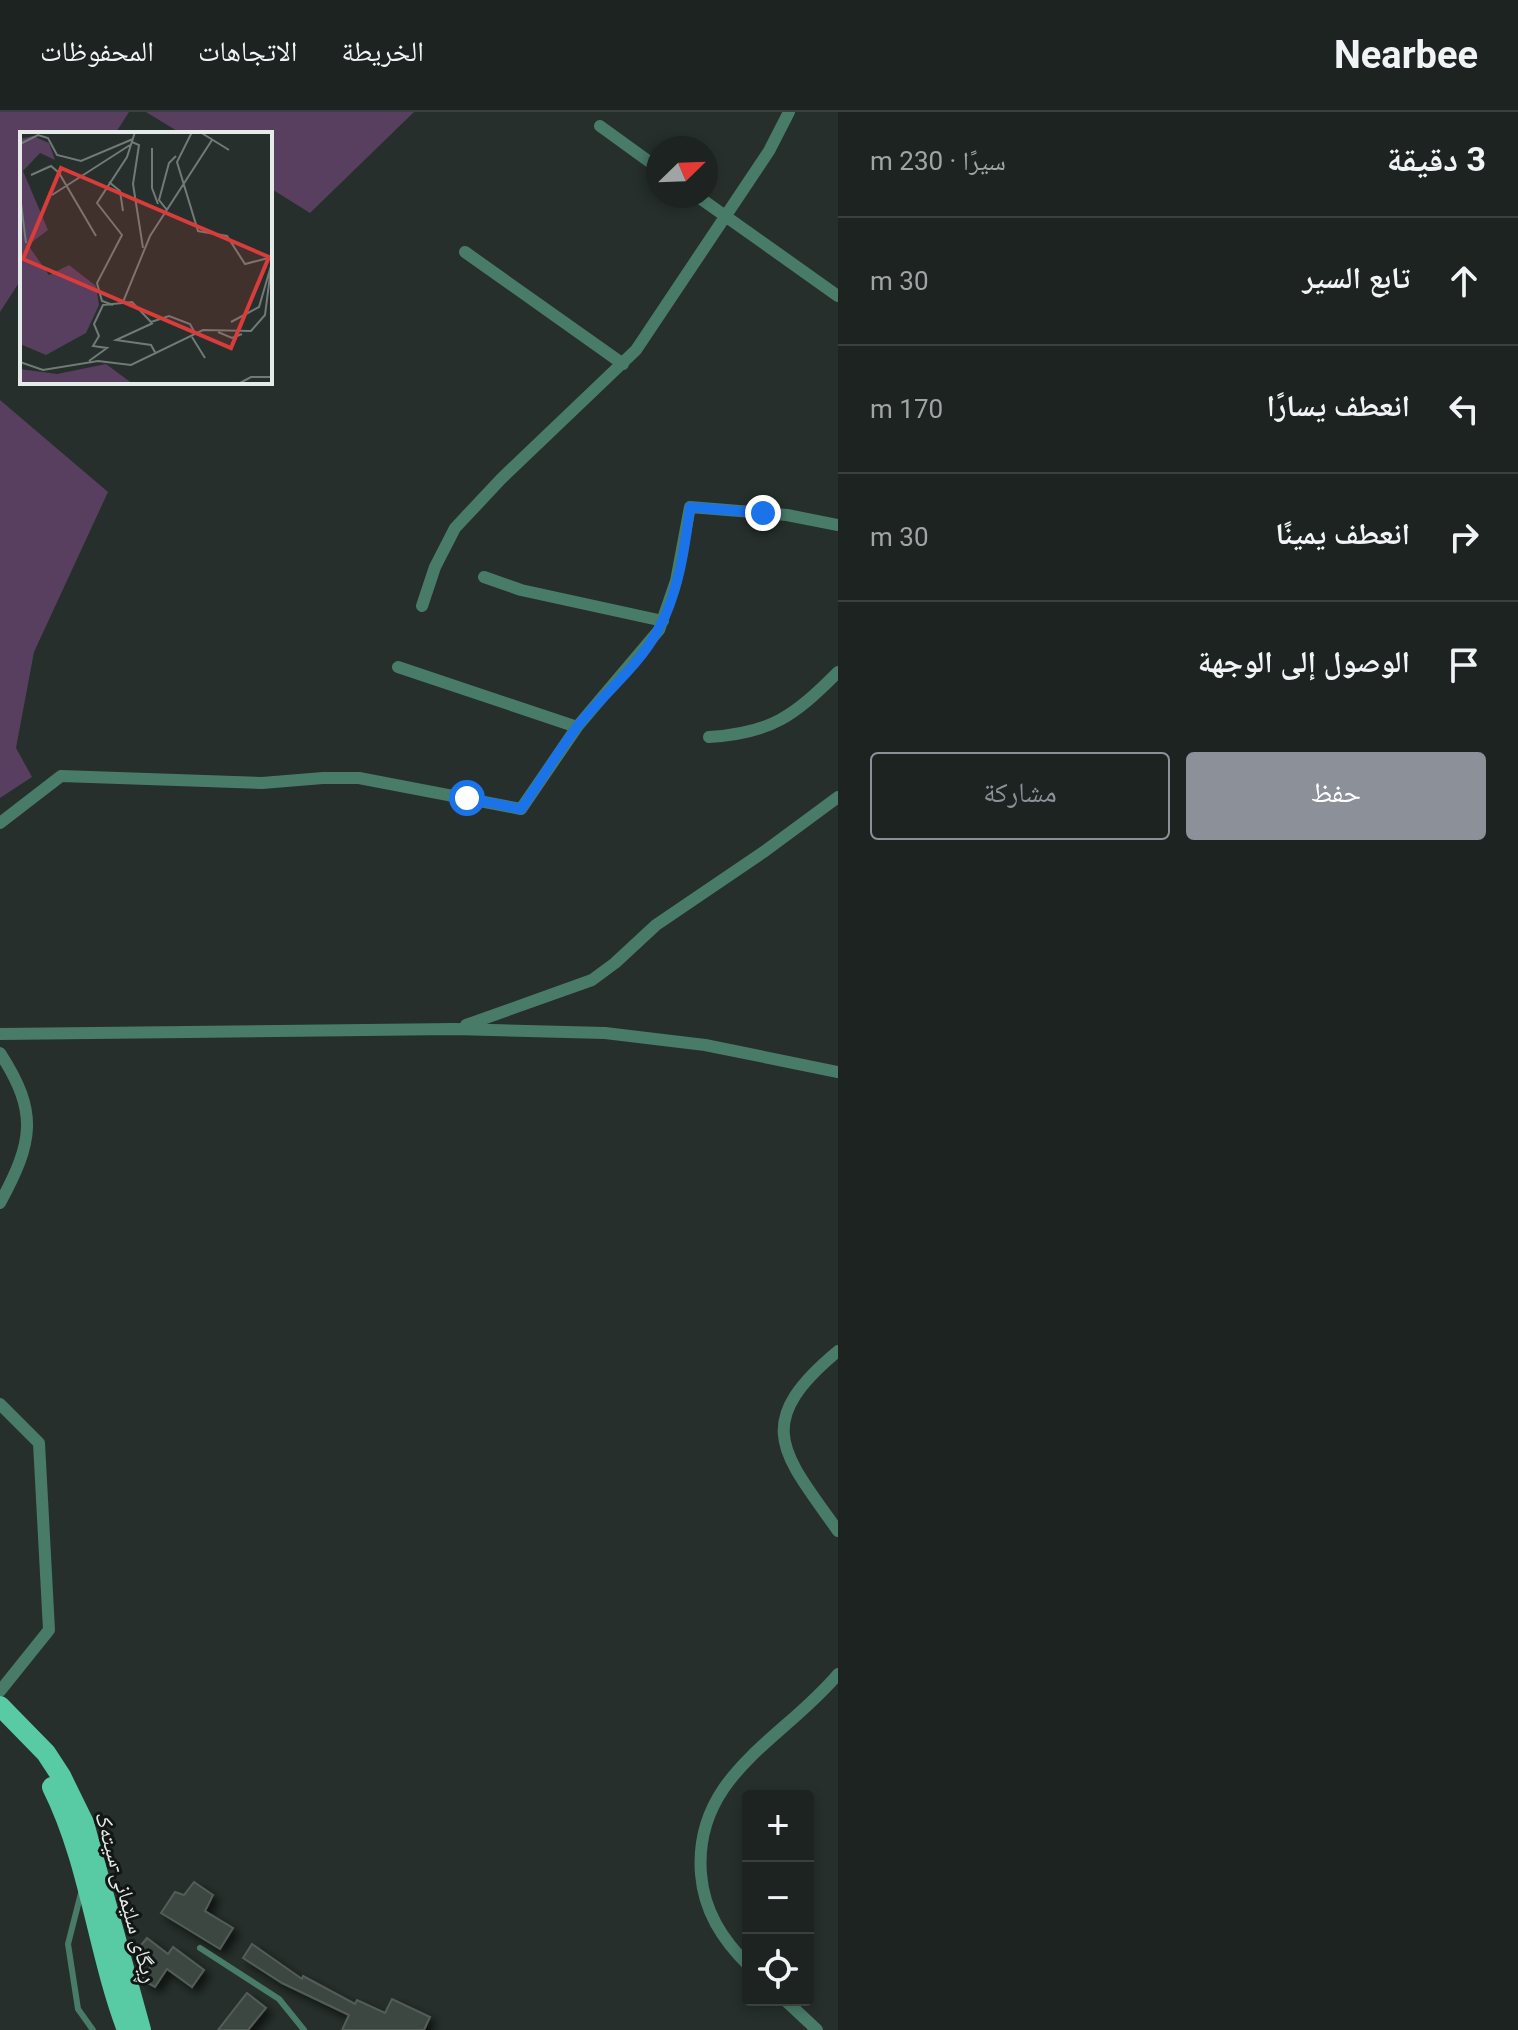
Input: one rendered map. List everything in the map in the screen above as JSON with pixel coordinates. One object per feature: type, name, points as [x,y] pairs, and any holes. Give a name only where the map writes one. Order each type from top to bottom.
[{"type":"main road","name":"ڕیگای سلێمانی-سیتەک","points":[[0,1706],[46,1753],[75,1802],[90,1846],[127,2030]]},
{"type":"main road","name":"ڕیگای سلێمانی-سیتەک","points":[[0,1722],[36,1760],[54,1789],[70,1828],[114,1966],[141,2030]]},
{"type":"street","points":[[422,606],[441,554],[463,519],[623,364],[643,340],[769,151],[789,112]]},
{"type":"street","points":[[600,126],[646,159]]},
{"type":"street","points":[[714,208],[838,296]]},
{"type":"street","points":[[465,252],[623,364]]},
{"type":"street","points":[[0,823],[61,776],[262,783],[359,778],[521,809],[577,727],[649,644],[663,621],[680,566],[690,507],[787,515],[838,525]]},
{"type":"street","points":[[484,577],[521,590],[663,621]]},
{"type":"street","points":[[398,667],[577,727]]},
{"type":"street","points":[[709,737],[749,733],[773,725],[802,706],[838,672]]},
{"type":"street","points":[[454,1029],[592,980],[656,925],[838,797]]},
{"type":"street","points":[[0,1034],[454,1029],[605,1033],[705,1045],[838,1072]]},
{"type":"street","points":[[0,1053],[21,1088],[27,1124],[21,1161],[0,1203]]},
{"type":"street","points":[[838,1351],[806,1379],[793,1397],[782,1434],[786,1452],[797,1474],[838,1531]]},
{"type":"street","points":[[0,1404],[39,1443],[49,1630],[0,1691]]},
{"type":"street","points":[[742,1958],[720,1932],[704,1894],[700,1855],[709,1814],[721,1791],[743,1765],[838,1674]]},
{"type":"street","points":[[791,2006],[817,2030]]},
{"type":"lane","points":[[85,1878],[68,1944],[78,2009],[93,2030]]},
{"type":"lane","points":[[200,1948],[279,1999],[304,2030]]},
{"type":"shaded area","points":[[0,112],[129,112],[116,132],[20,132],[20,281],[0,312]]},
{"type":"shaded area","points":[[146,112],[414,112],[310,213],[272,189],[272,132],[179,132]]},
{"type":"shaded area","points":[[0,400],[108,492],[34,652],[16,748],[32,777],[0,798]]},
{"type":"building","points":[[194,1882],[213,1895],[205,1911],[233,1928],[220,1949],[161,1913],[175,1892],[184,1895]]},
{"type":"building","points":[[147,1938],[168,1954],[173,1947],[204,1970],[192,1987],[167,1969],[155,1987],[142,1980],[153,1963],[137,1950]]},
{"type":"building","points":[[252,1944],[302,1979],[303,1976],[355,2004],[357,2000],[385,2013],[392,1999],[430,2017],[424,2030],[342,2030],[349,2015],[282,1983],[243,1958]]},
{"type":"building","points":[[247,1993],[266,2008],[248,2030],[218,2030]]},
{"type":"route","points":[[467,798],[521,809],[577,727],[649,644],[663,621],[672,594],[690,507],[763,513]]}]
